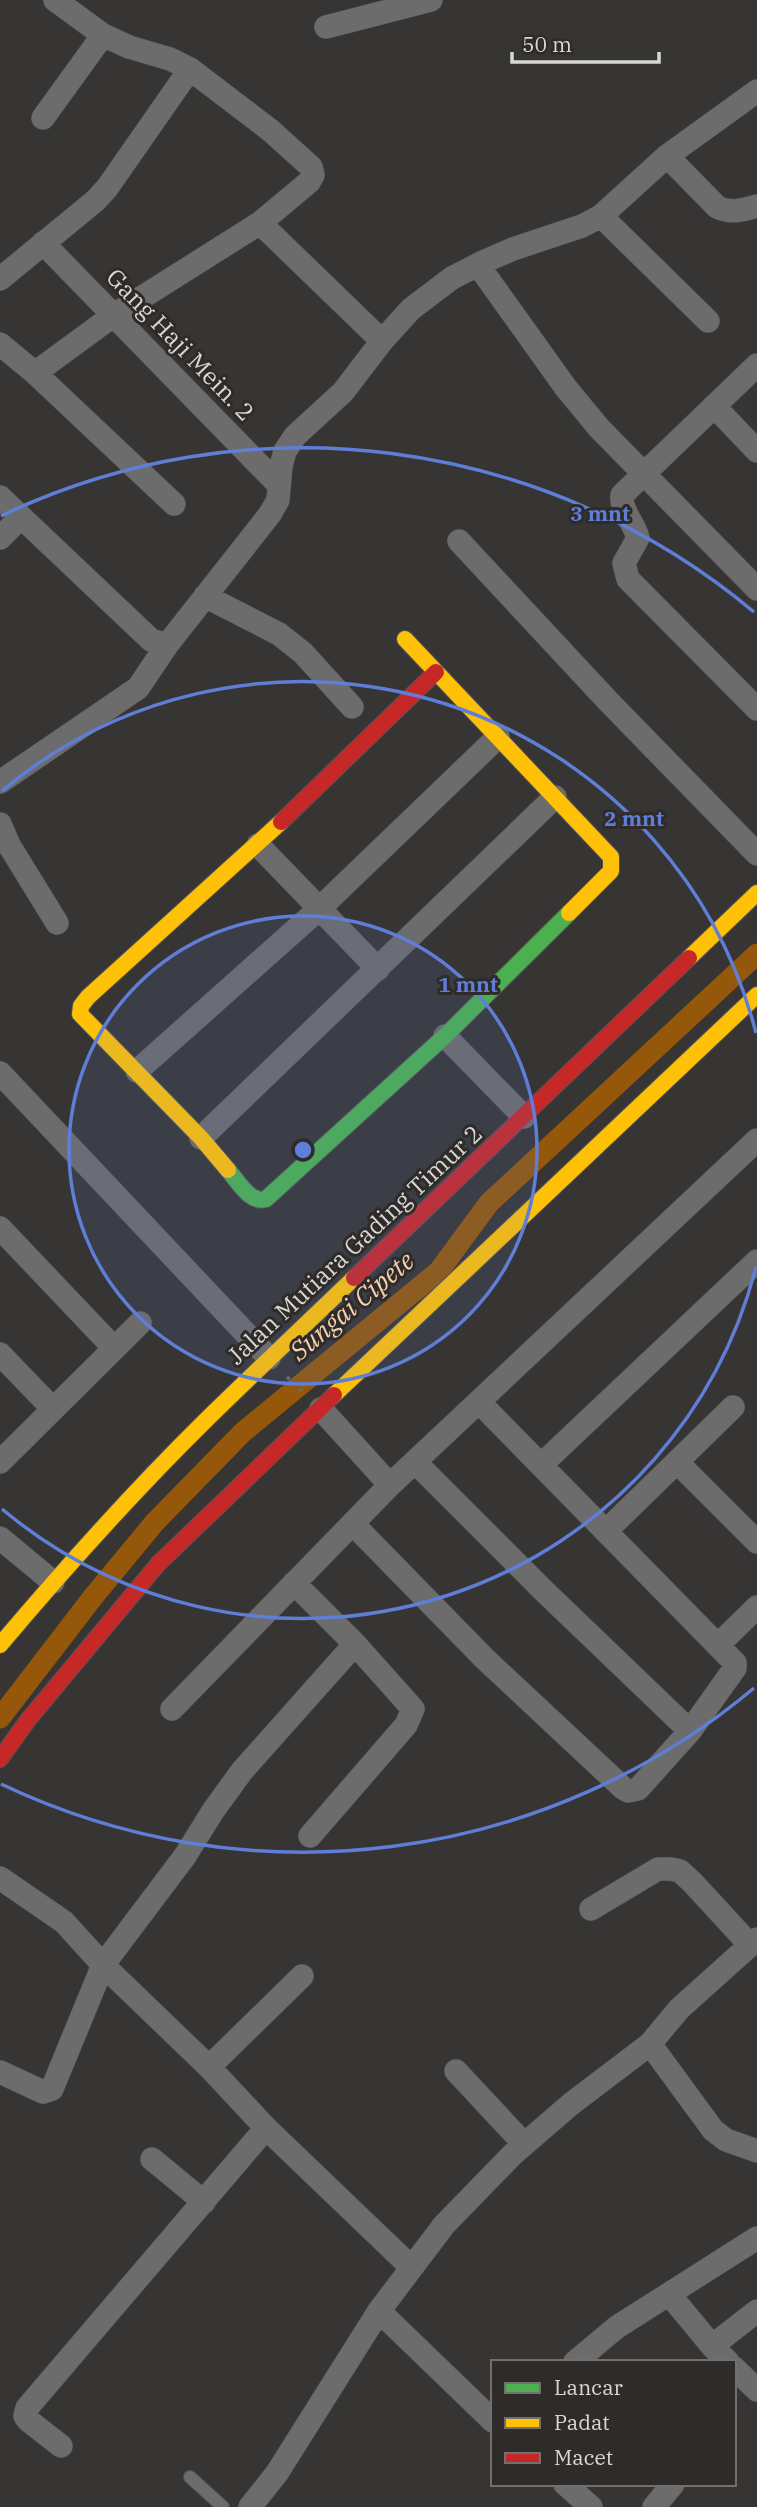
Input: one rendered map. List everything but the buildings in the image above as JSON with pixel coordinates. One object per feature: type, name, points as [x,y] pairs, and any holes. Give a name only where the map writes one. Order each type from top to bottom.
[{"type":"street","points":[[35,373],[114,315],[260,223],[309,182],[313,175],[312,167],[270,130],[190,69],[103,35],[55,0]]},
{"type":"street","points":[[326,27],[431,0]]},
{"type":"street","points":[[43,118],[103,35]]},
{"type":"street","points":[[0,279],[95,201],[107,188],[190,69]]},
{"type":"street","points":[[0,782],[138,688],[167,645],[270,514],[278,500],[278,484],[285,451],[295,436],[343,392],[382,341],[411,309],[434,291],[478,265],[513,249],[582,226],[601,216],[667,156],[757,91]]},
{"type":"street","points":[[667,156],[724,211],[757,206]]},
{"type":"street","points":[[601,216],[708,321]]},
{"type":"street","points":[[260,223],[382,341]]},
{"type":"street","name":"Gang Haji Mein. 2","points":[[43,243],[278,484]]},
{"type":"street","points":[[478,265],[566,388],[599,428],[757,589]]},
{"type":"street","points":[[0,344],[35,373],[174,504]]},
{"type":"street","points":[[757,365],[622,495],[621,502],[636,527],[639,538],[624,563],[628,579],[757,709]]},
{"type":"street","points":[[714,406],[757,450]]},
{"type":"street","points":[[0,497],[151,640],[167,645]]},
{"type":"street","points":[[0,538],[20,518]]},
{"type":"street","points":[[459,541],[608,701],[757,854]]},
{"type":"street","points":[[205,596],[279,634],[303,653],[352,707]]},
{"type":"street","points":[[405,639],[611,858],[611,871],[445,1036],[266,1199],[253,1199],[201,1138],[80,1014],[81,1006],[258,845],[436,672]]},
{"type":"street","points":[[137,1070],[320,908],[498,737]]},
{"type":"street","points":[[201,1138],[555,797]]},
{"type":"street","points":[[0,824],[9,845],[57,923]]},
{"type":"street","points":[[258,845],[378,969]]},
{"type":"street","name":"Jalan Mutiara Gading Timur 2","points":[[0,1645],[135,1491],[269,1358],[757,893]]},
{"type":"street","points":[[0,1759],[28,1720],[158,1564],[314,1402],[477,1258],[757,995]]},
{"type":"street","points":[[445,1036],[524,1117]]},
{"type":"street","points":[[0,1073],[269,1358]]},
{"type":"street","points":[[172,1709],[390,1485],[757,1140]]},
{"type":"street","points":[[0,1228],[114,1348]]},
{"type":"street","points":[[541,1465],[757,1261]]},
{"type":"street","points":[[0,1462],[140,1323]]},
{"type":"street","points":[[0,1354],[53,1409]]},
{"type":"street","points":[[314,1402],[390,1485]]},
{"type":"street","points":[[354,1524],[485,1659],[628,1791],[638,1789],[690,1731],[735,1668],[735,1662],[479,1402]]},
{"type":"street","points":[[606,1531],[733,1407]]},
{"type":"street","points":[[677,1462],[757,1542]]},
{"type":"street","points":[[416,1463],[690,1731]]},
{"type":"street","points":[[0,1538],[53,1582]]},
{"type":"street","points":[[294,1583],[355,1644],[409,1703],[413,1712],[406,1725],[310,1836]]},
{"type":"street","points":[[718,1645],[757,1607]]},
{"type":"street","points":[[0,2071],[43,2092],[52,2089],[103,1965],[185,1856],[242,1771],[355,1644]]},
{"type":"street","points":[[250,2507],[296,2445],[379,2311],[444,2225],[524,2144],[571,2104],[650,2044],[680,2010],[754,1942],[680,1871],[671,1869],[658,1869],[591,1909]]},
{"type":"street","points":[[0,1878],[64,1922],[103,1965],[209,2067],[266,2128],[411,2267]]},
{"type":"street","points":[[209,2067],[302,1976]]},
{"type":"street","points":[[650,2044],[713,2130],[726,2140],[757,2151]]},
{"type":"street","points":[[456,2071],[524,2144]]},
{"type":"street","points":[[61,2446],[29,2421],[25,2416],[27,2409],[266,2128]]},
{"type":"street","points":[[152,2159],[204,2202]]},
{"type":"street","points":[[577,2360],[617,2327],[757,2238]]},
{"type":"street","points":[[669,2294],[720,2354],[757,2311]]},
{"type":"street","points":[[379,2311],[491,2419]]},
{"type":"street","points":[[736,2370],[757,2390]]},
{"type":"street","points":[[569,2486],[592,2497]]},
{"type":"street","points":[[654,2507],[671,2486]]},
{"type":"lane","points":[[190,2477],[223,2507]]},
{"type":"path","points":[[286,1376],[314,1402]]},
{"type":"waterway","name":"Sungai Cipete","points":[[0,1718],[93,1597],[155,1522],[243,1432],[439,1271],[489,1203],[757,954]]},
{"type":"traffic: fast","points":[[228,1170],[250,1195],[260,1200],[266,1199],[445,1036],[569,913]]},
{"type":"traffic: slow","points":[[405,639],[611,857],[611,871],[569,913]]},
{"type":"traffic: slow","points":[[228,1170],[201,1138],[80,1014],[81,1006],[281,822]]},
{"type":"traffic: slow","points":[[689,958],[757,893]]},
{"type":"traffic: slow","points":[[334,1395],[757,995]]},
{"type":"traffic: slow","points":[[0,1645],[74,1559],[152,1475],[354,1278]]},
{"type":"traffic: jam","points":[[281,822],[436,672]]},
{"type":"traffic: jam","points":[[354,1278],[689,958]]},
{"type":"traffic: jam","points":[[0,1759],[28,1720],[158,1564],[334,1395]]}]
